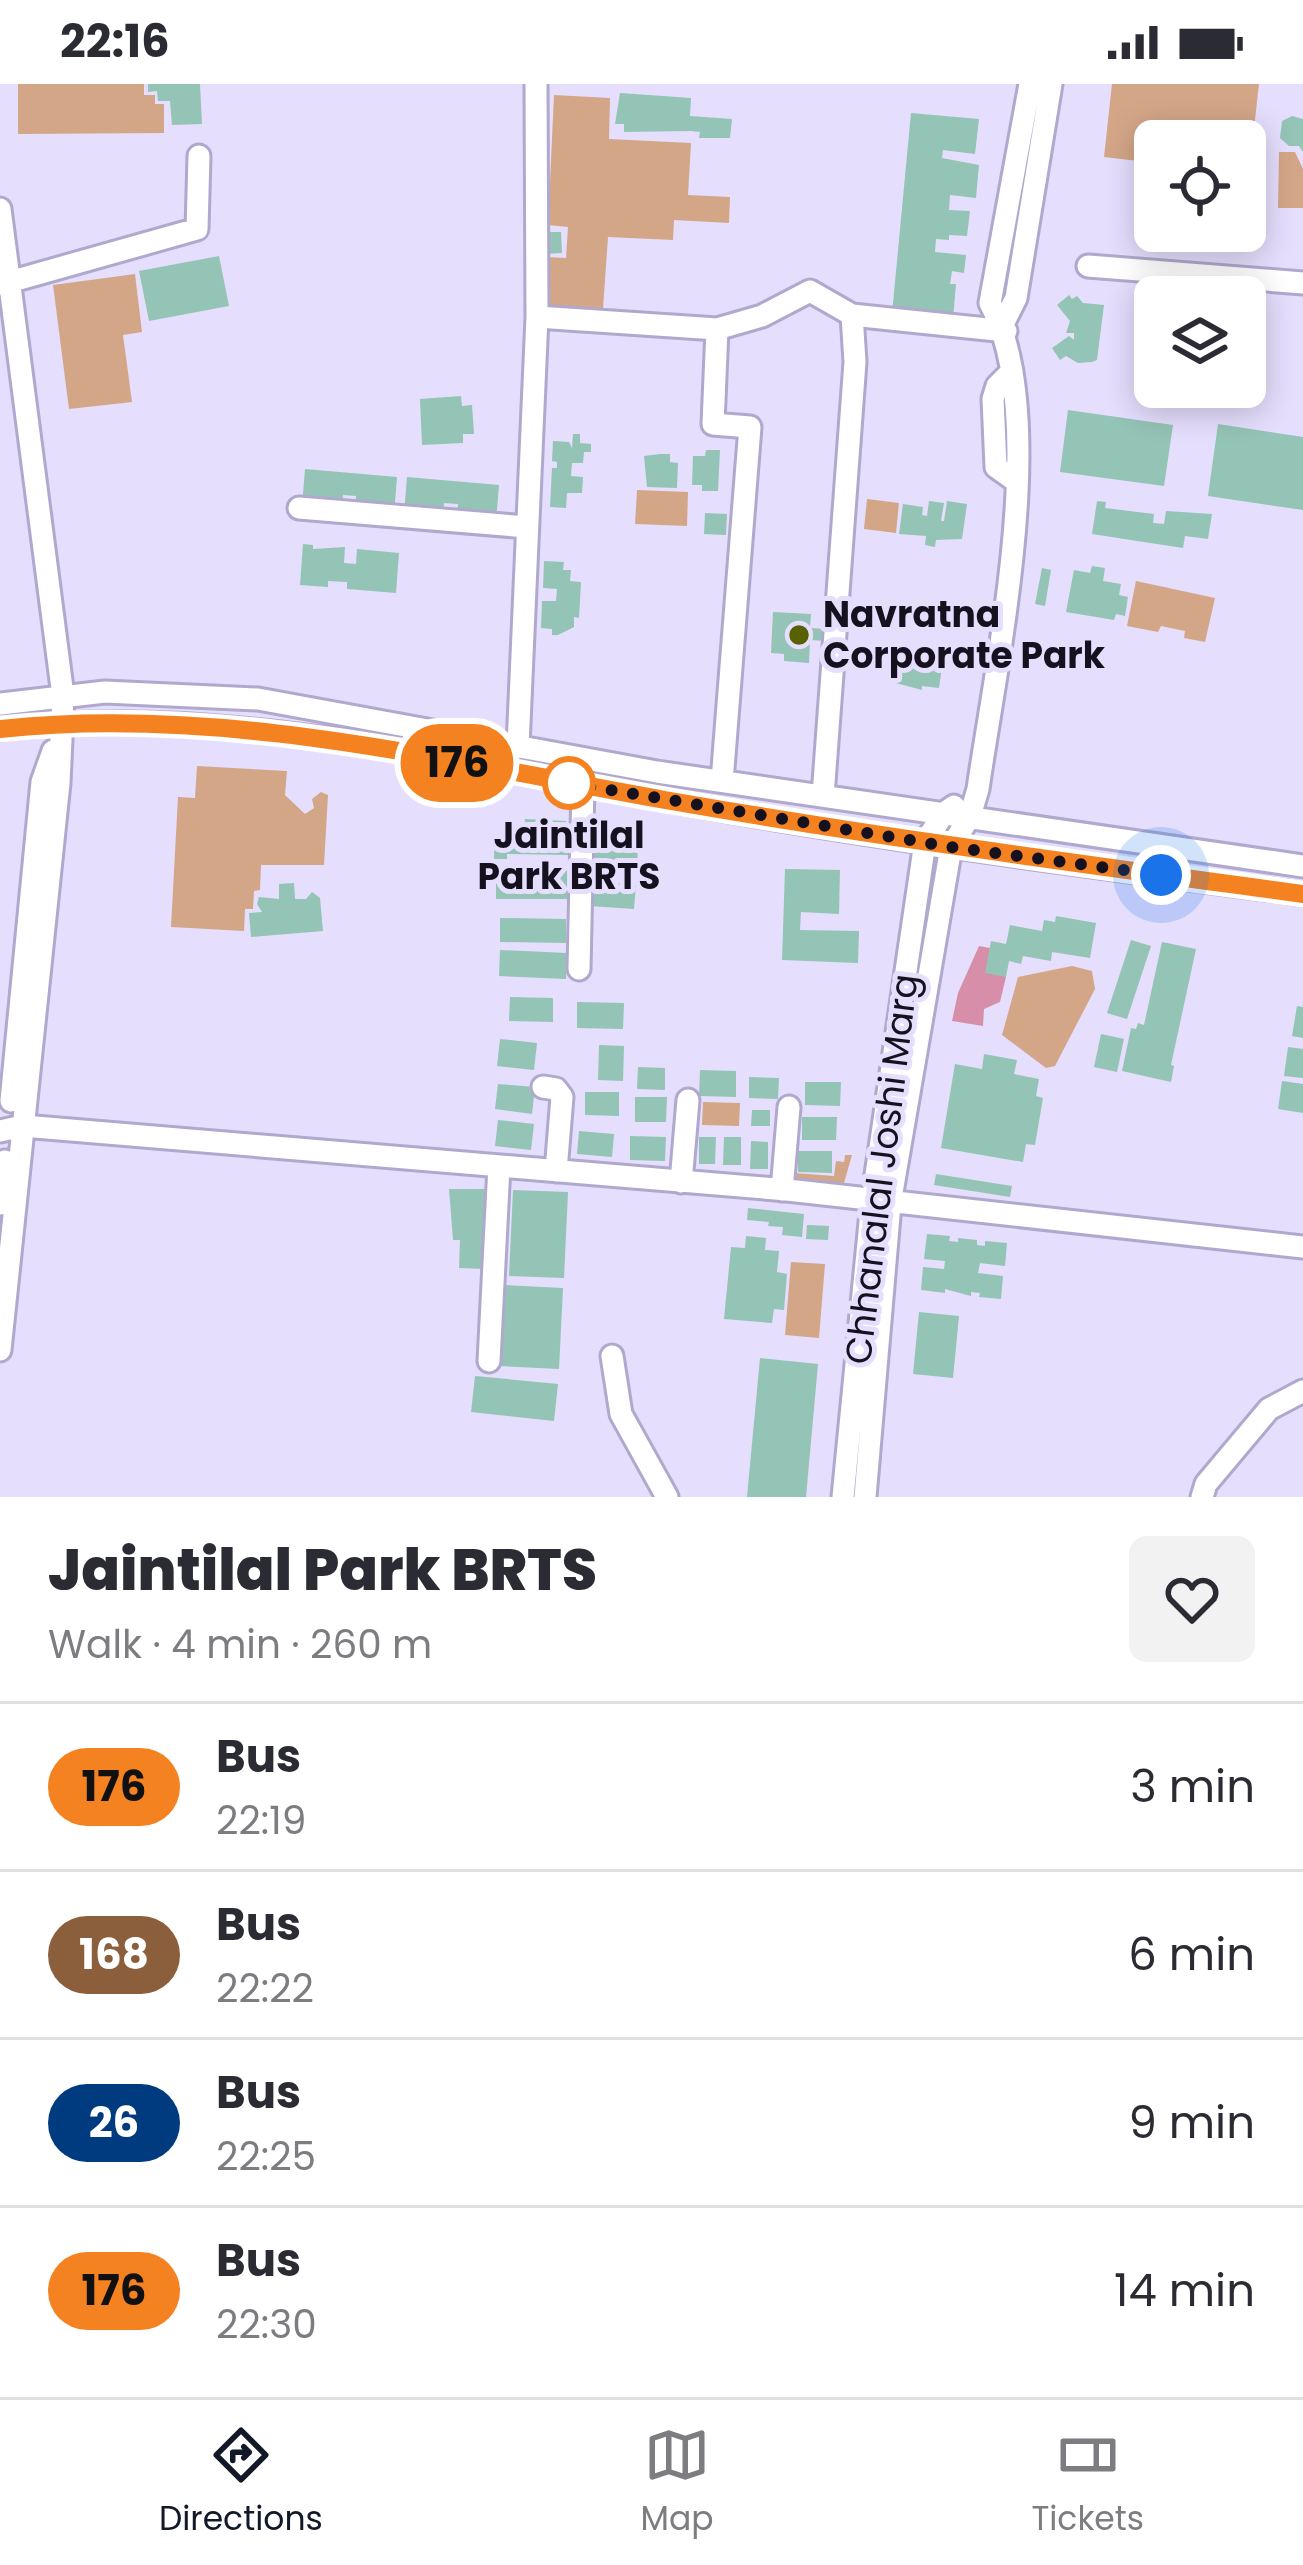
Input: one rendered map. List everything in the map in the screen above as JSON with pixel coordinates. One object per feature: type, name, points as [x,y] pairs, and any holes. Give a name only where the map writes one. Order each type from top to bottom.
[{"type":"street","points":[[518,746],[537,317],[536,84]]},
{"type":"street","points":[[951,847],[970,816],[979,789],[1017,482],[1020,449],[1012,371],[1004,328],[990,303],[1030,84]]},
{"type":"street","points":[[1004,328],[1016,298],[1051,84]]},
{"type":"street","points":[[5,283],[197,229],[199,156]]},
{"type":"street","points":[[0,209],[5,283],[63,696],[63,722],[43,782],[0,1204]]},
{"type":"street","points":[[1088,266],[1303,283]]},
{"type":"street","points":[[537,317],[717,329],[762,316],[810,291],[852,315],[1004,328]]},
{"type":"street","points":[[823,796],[855,362],[852,315]]},
{"type":"street","points":[[717,329],[713,424],[750,428],[722,782]]},
{"type":"street","points":[[299,508],[527,527]]},
{"type":"street","points":[[0,704],[105,692],[258,699],[722,782],[1303,866]]},
{"type":"street","points":[[0,729],[63,722],[167,722],[302,735],[951,847],[1303,894]]},
{"type":"street","points":[[579,969],[583,785]]},
{"type":"street","points":[[925,842],[944,813],[979,789]]},
{"type":"street","name":"Chhanalal Joshi Marg","points":[[843,1497],[925,842]]},
{"type":"street","name":"Chhanalal Joshi Marg","points":[[865,1497],[881,1203],[951,847]]},
{"type":"street","points":[[543,1087],[556,1089],[562,1097],[556,1171]]},
{"type":"street","points":[[681,1182],[688,1100]]},
{"type":"street","points":[[782,1190],[789,1107]]},
{"type":"street","points":[[10,1128],[782,1190],[1303,1247]]},
{"type":"street","points":[[0,1350],[10,1128]]},
{"type":"street","points":[[490,1361],[499,1166]]},
{"type":"street","points":[[612,1356],[621,1414],[667,1497]]},
{"type":"street","points":[[1202,1497],[1206,1484],[1269,1409],[1303,1391]]},
{"type":"shaded area","points":[[18,84],[144,84],[144,95],[155,95],[155,104],[164,104],[164,133],[18,134]]},
{"type":"shaded area","points":[[1112,84],[1259,84],[1255,120],[1134,120],[1134,161],[1104,157]]},
{"type":"shaded area","points":[[554,95],[610,98],[609,139],[691,143],[688,195],[730,197],[729,223],[674,220],[673,240],[608,237],[603,309],[544,306],[546,257],[566,258],[568,227],[548,225]]},
{"type":"shaded area","points":[[1279,152],[1295,152],[1303,169],[1303,208],[1278,208]]},
{"type":"shaded area","points":[[135,274],[142,332],[123,335],[132,402],[69,409],[53,285]]},
{"type":"shaded area","points":[[637,490],[688,492],[687,526],[635,524]]},
{"type":"shaded area","points":[[867,499],[899,503],[896,533],[864,529]]},
{"type":"shaded area","points":[[1136,581],[1215,598],[1205,642],[1161,626],[1158,632],[1127,626]]},
{"type":"shaded area","points":[[197,766],[287,771],[285,795],[305,814],[314,808],[312,799],[321,792],[328,795],[324,865],[261,865],[260,890],[254,891],[253,909],[245,909],[244,931],[171,927],[178,797],[195,798]]},
{"type":"shaded area","points":[[979,946],[990,948],[1006,977],[1000,1002],[984,1009],[983,1026],[952,1021],[958,993]]},
{"type":"shaded area","points":[[1072,966],[1092,971],[1095,989],[1055,1066],[1046,1068],[1002,1035],[1018,977]]},
{"type":"shaded area","points":[[703,1102],[740,1103],[739,1126],[702,1125]]},
{"type":"shaded area","points":[[845,1155],[852,1155],[844,1183],[794,1180],[794,1173],[834,1176],[836,1161],[844,1162]]},
{"type":"shaded area","points":[[791,1262],[825,1264],[819,1338],[785,1335]]},
{"type":"building","points":[[148,84],[200,84],[202,124],[172,125],[170,101],[158,101],[157,91],[148,92]]},
{"type":"building","points":[[620,93],[691,98],[690,116],[732,119],[730,138],[699,138],[700,132],[691,131],[624,132],[624,124],[615,124]]},
{"type":"building","points":[[911,113],[979,119],[975,154],[943,150],[942,158],[979,165],[976,198],[950,195],[949,210],[970,211],[967,236],[936,239],[935,252],[966,255],[964,273],[952,271],[950,284],[956,284],[953,319],[892,314]]},
{"type":"building","points":[[1292,116],[1303,119],[1303,152],[1280,138],[1282,121]]},
{"type":"building","points":[[542,232],[561,232],[562,253],[543,254]]},
{"type":"building","points":[[219,256],[229,306],[149,321],[139,271]]},
{"type":"building","points":[[1069,295],[1083,303],[1104,305],[1097,360],[1092,362],[1078,363],[1066,356],[1060,360],[1052,348],[1069,336],[1074,340],[1074,333],[1066,333],[1070,321],[1057,305]]},
{"type":"building","points":[[461,396],[462,406],[472,405],[474,434],[463,434],[463,443],[422,445],[420,399]]},
{"type":"building","points":[[1068,410],[1173,425],[1164,486],[1060,472]]},
{"type":"building","points":[[1218,424],[1303,437],[1303,510],[1208,496]]},
{"type":"building","points":[[573,434],[580,434],[580,443],[591,444],[583,463],[572,463],[571,476],[583,477],[582,493],[567,493],[566,508],[550,507],[552,468],[557,468],[552,461],[553,441],[569,442],[572,448]]},
{"type":"building","points":[[706,450],[720,450],[718,491],[692,485],[693,456],[705,456]]},
{"type":"building","points":[[670,454],[670,462],[678,463],[677,488],[647,487],[644,456]]},
{"type":"building","points":[[305,469],[397,477],[394,514],[355,511],[356,496],[343,495],[342,510],[302,506]]},
{"type":"building","points":[[407,477],[499,485],[496,522],[457,518],[458,504],[444,503],[443,517],[404,514]]},
{"type":"building","points":[[929,501],[944,503],[941,521],[947,501],[967,504],[962,539],[936,540],[935,547],[925,545],[926,536],[899,534],[903,504],[923,507],[922,515],[927,516]]},
{"type":"building","points":[[1097,501],[1106,502],[1105,508],[1154,514],[1153,523],[1164,524],[1166,511],[1212,514],[1208,539],[1185,536],[1183,548],[1092,534]]},
{"type":"building","points":[[705,513],[727,514],[726,535],[704,534]]},
{"type":"building","points":[[303,544],[313,549],[345,547],[344,563],[356,564],[357,549],[399,553],[396,593],[347,589],[347,582],[328,581],[328,587],[300,585]]},
{"type":"building","points":[[544,561],[564,562],[563,570],[571,570],[570,581],[581,582],[579,618],[574,617],[574,627],[558,635],[541,628],[542,601],[556,601],[557,589],[543,588]]},
{"type":"building","points":[[1092,566],[1105,568],[1103,581],[1121,584],[1119,595],[1128,597],[1125,616],[1116,614],[1114,620],[1066,612],[1074,570],[1090,573]]},
{"type":"building","points":[[1042,568],[1051,570],[1045,606],[1035,604]]},
{"type":"building","name":"Navratna Corporate Park","points":[[773,612],[811,614],[810,628],[827,629],[826,641],[810,640],[809,663],[784,661],[784,654],[771,653]]},
{"type":"building","points":[[891,654],[907,656],[906,666],[925,669],[926,658],[943,660],[939,688],[922,686],[922,690],[888,681]]},
{"type":"building","name":"Jaintilal Park BRTS","points":[[540,759],[615,772],[600,784],[528,771]]},
{"type":"building","points":[[525,819],[566,821],[568,855],[507,854],[507,859],[494,859],[494,837],[501,837],[502,830],[524,831]]},
{"type":"building","points":[[591,843],[638,845],[637,869],[590,867]]},
{"type":"building","points":[[496,865],[511,865],[511,871],[568,870],[568,899],[496,899]]},
{"type":"building","points":[[785,869],[840,870],[839,914],[801,912],[800,930],[859,931],[858,963],[782,960]]},
{"type":"building","points":[[591,882],[636,884],[634,909],[589,906]]},
{"type":"building","points":[[294,883],[295,899],[306,899],[312,892],[320,898],[323,931],[251,937],[249,913],[262,912],[259,897],[279,899],[279,884]]},
{"type":"building","points":[[1056,916],[1096,923],[1090,958],[1052,952],[1051,961],[1023,956],[1021,964],[1009,961],[1006,977],[985,973],[991,941],[1006,944],[1010,925],[1042,931],[1044,920],[1055,922]]},
{"type":"building","points":[[500,918],[566,919],[566,943],[500,942]]},
{"type":"building","points":[[1131,940],[1151,946],[1127,1019],[1107,1013]]},
{"type":"building","points":[[1162,942],[1196,949],[1171,1082],[1122,1071],[1131,1028],[1144,1025]]},
{"type":"building","points":[[500,950],[567,953],[566,979],[499,976]]},
{"type":"building","points":[[510,997],[553,998],[553,1022],[509,1021]]},
{"type":"building","points":[[577,1002],[624,1003],[623,1029],[577,1028]]},
{"type":"building","points":[[1297,1006],[1303,1007],[1303,1038],[1292,1036]]},
{"type":"building","points":[[1101,1034],[1124,1039],[1117,1072],[1094,1067]]},
{"type":"building","points":[[500,1039],[537,1043],[534,1070],[497,1066]]},
{"type":"building","points":[[599,1045],[624,1046],[623,1081],[598,1080]]},
{"type":"building","points":[[1288,1047],[1303,1049],[1303,1078],[1284,1076]]},
{"type":"building","points":[[984,1054],[1017,1060],[1014,1074],[1039,1079],[1036,1096],[1043,1098],[1035,1145],[1026,1144],[1023,1162],[941,1148],[955,1064],[982,1069]]},
{"type":"building","points":[[638,1067],[665,1068],[665,1090],[637,1089]]},
{"type":"building","points":[[700,1070],[736,1071],[736,1097],[699,1096]]},
{"type":"building","points":[[749,1077],[779,1078],[778,1099],[749,1098]]},
{"type":"building","points":[[1282,1081],[1303,1084],[1303,1113],[1278,1109]]},
{"type":"building","points":[[805,1082],[841,1082],[840,1106],[805,1105]]},
{"type":"building","points":[[498,1084],[535,1087],[532,1114],[495,1109]]},
{"type":"building","points":[[585,1092],[619,1092],[619,1116],[585,1115]]},
{"type":"building","points":[[635,1097],[667,1097],[666,1122],[635,1122]]},
{"type":"building","points":[[752,1110],[770,1110],[770,1126],[751,1126]]},
{"type":"building","points":[[802,1117],[837,1117],[836,1140],[802,1140]]},
{"type":"building","points":[[498,1120],[534,1124],[531,1150],[495,1146]]},
{"type":"building","points":[[579,1131],[614,1134],[612,1157],[577,1154]]},
{"type":"building","points":[[630,1136],[666,1137],[665,1161],[630,1160]]},
{"type":"building","points":[[699,1137],[716,1137],[715,1164],[699,1164]]},
{"type":"building","points":[[724,1137],[741,1137],[741,1165],[723,1165]]},
{"type":"building","points":[[751,1141],[768,1142],[768,1169],[750,1169]]},
{"type":"building","points":[[798,1151],[832,1151],[832,1173],[798,1172]]},
{"type":"building","points":[[936,1174],[1012,1186],[1010,1197],[934,1185]]},
{"type":"building","points":[[449,1189],[490,1189],[486,1269],[459,1268],[460,1240],[453,1240]]},
{"type":"building","points":[[513,1190],[568,1192],[564,1278],[509,1276]]},
{"type":"building","points":[[748,1208],[804,1214],[802,1237],[782,1235],[783,1227],[768,1226],[769,1222],[747,1220]]},
{"type":"building","points":[[807,1225],[829,1226],[828,1240],[806,1239]]},
{"type":"building","points":[[927,1234],[950,1236],[949,1241],[977,1240],[977,1245],[985,1246],[985,1241],[1007,1243],[1005,1266],[980,1263],[978,1273],[1003,1276],[1001,1299],[945,1289],[945,1293],[921,1290],[923,1267],[944,1269],[945,1261],[924,1259]]},
{"type":"building","points":[[746,1236],[766,1238],[765,1250],[779,1251],[777,1272],[787,1274],[784,1310],[774,1309],[772,1323],[724,1319],[731,1247],[745,1248]]},
{"type":"building","points":[[504,1285],[563,1288],[559,1369],[500,1366]]},
{"type":"building","points":[[919,1312],[959,1316],[953,1378],[913,1374]]},
{"type":"building","points":[[760,1358],[818,1364],[806,1497],[747,1497]]},
{"type":"building","points":[[475,1376],[558,1384],[554,1421],[471,1412]]},
{"type":"bus line","name":"176","points":[[0,729],[63,722],[167,722],[302,735],[754,816],[1303,894]]},
{"type":"place","name":"Navratna Corporate Park","points":[[799,635]]},
{"type":"place","name":"Jaintilal Park BRTS","points":[[569,783]]},
{"type":"route","points":[[569,783],[951,847],[1161,875]]}]
